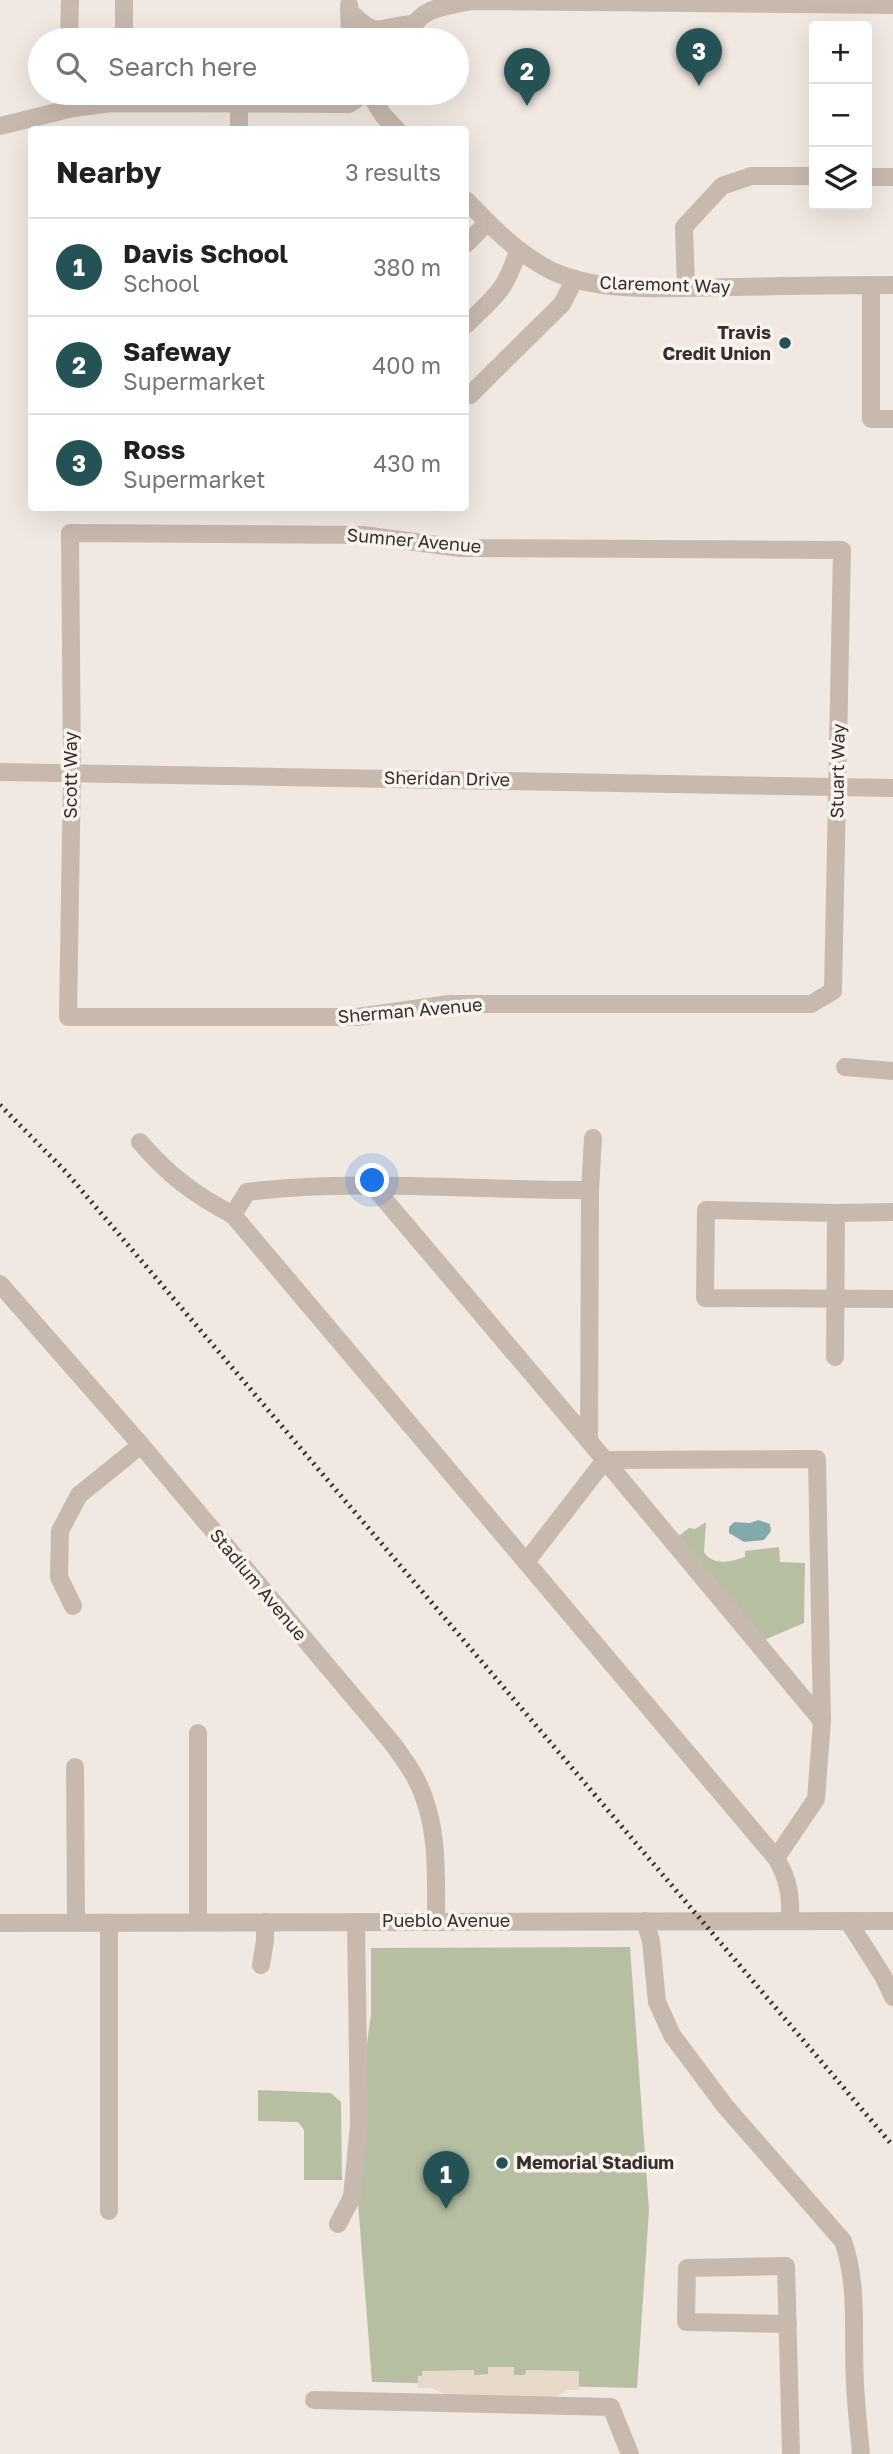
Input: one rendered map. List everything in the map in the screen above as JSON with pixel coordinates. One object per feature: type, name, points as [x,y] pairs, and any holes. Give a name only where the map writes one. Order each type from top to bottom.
[{"type":"street","points":[[69,28],[70,0]]},
{"type":"street","points":[[124,0],[124,28]]},
{"type":"street","points":[[413,28],[429,10],[472,1],[846,2],[893,5]]},
{"type":"street","points":[[349,5],[369,28]]},
{"type":"street","points":[[349,5],[350,28]]},
{"type":"street","points":[[0,126],[60,105]]},
{"type":"street","points":[[236,105],[239,126]]},
{"type":"street","points":[[376,105],[393,126]]},
{"type":"street","points":[[686,288],[684,227],[722,187],[751,176],[809,176]]},
{"type":"street","points":[[872,177],[893,177]]},
{"type":"street","name":"Claremont Way","points":[[469,203],[518,250],[552,271],[606,285],[686,288],[893,285]]},
{"type":"street","points":[[469,241],[487,223]]},
{"type":"street","points":[[469,322],[504,287],[511,275],[518,250]]},
{"type":"street","points":[[469,395],[562,304],[575,279]]},
{"type":"street","points":[[871,285],[871,419],[893,419]]},
{"type":"street","name":"Sumner Avenue","points":[[69,533],[363,535],[460,548],[842,550]]},
{"type":"street","name":"Scott Way","points":[[68,1017],[72,772],[69,533]]},
{"type":"street","name":"Stuart Way","points":[[833,991],[842,550]]},
{"type":"street","name":"Sheridan Drive","points":[[0,772],[893,788]]},
{"type":"street","name":"Sherman Avenue","points":[[68,1017],[357,1017],[449,1004],[811,1004],[833,991]]},
{"type":"street","points":[[845,1066],[893,1070]]},
{"type":"street","points":[[589,1441],[590,1190],[593,1138]]},
{"type":"street","points":[[140,1142],[164,1170],[203,1199],[233,1215],[776,1858],[792,1894],[790,1921]]},
{"type":"street","points":[[233,1215],[247,1192],[293,1186],[590,1190]]},
{"type":"street","points":[[373,1186],[822,1721]]},
{"type":"street","points":[[893,1212],[706,1210],[705,1286],[705,1298],[893,1298]]},
{"type":"street","points":[[835,1357],[836,1213]]},
{"type":"street","name":"Stadium Avenue","points":[[0,1284],[141,1445],[393,1744],[417,1779],[431,1817],[436,1858],[436,1922]]},
{"type":"street","points":[[73,1606],[59,1577],[60,1531],[79,1495],[141,1445]]},
{"type":"street","points":[[605,1461],[817,1459],[822,1721],[816,1799],[776,1858]]},
{"type":"street","points":[[526,1562],[605,1461]]},
{"type":"street","points":[[198,1733],[198,1922]]},
{"type":"street","points":[[75,1767],[76,1922]]},
{"type":"street","points":[[645,1921],[657,2002],[672,2035],[732,2115],[843,2241],[850,2260],[853,2291],[855,2384],[861,2454]]},
{"type":"street","points":[[848,1921],[888,1976],[893,1997]]},
{"type":"street","name":"Pueblo Avenue","points":[[0,1923],[893,1921]]},
{"type":"street","points":[[261,1965],[265,1922]]},
{"type":"street","points":[[338,2224],[352,2197],[359,2125],[356,1922]]},
{"type":"street","points":[[109,1923],[109,2211]]},
{"type":"street","points":[[788,2324],[686,2322],[687,2268],[786,2266],[788,2324],[791,2454]]},
{"type":"street","points":[[314,2400],[611,2407],[630,2454]]},
{"type":"green space","points":[[706,1522],[704,1552],[712,1559],[723,1562],[745,1557],[745,1551],[779,1547],[780,1562],[805,1563],[804,1623],[764,1640],[676,1538],[689,1528],[695,1529]]},
{"type":"green space","name":"Memorial Stadium","points":[[630,1947],[649,2210],[637,2388],[372,2382],[356,2177],[363,2072],[371,2014],[371,1948]]},
{"type":"green space","points":[[258,2090],[331,2093],[341,2102],[342,2180],[304,2180],[304,2130],[298,2122],[258,2121]]},
{"type":"shaded area","points":[[488,2367],[514,2367],[514,2375],[525,2375],[526,2370],[579,2371],[579,2390],[567,2390],[556,2397],[452,2397],[431,2388],[418,2388],[418,2376],[422,2376],[422,2371],[474,2370],[474,2375],[488,2374]]},
{"type":"water","points":[[758,1520],[770,1524],[771,1531],[764,1540],[744,1542],[729,1533],[729,1527],[734,1522],[750,1523]]},
{"type":"railway","points":[[0,1105],[66,1172],[893,2146]]},
{"type":"place","name":"Ross","points":[[699,86]]},
{"type":"place","name":"Safeway","points":[[527,106]]},
{"type":"place","name":"Travis Credit Union","points":[[785,343]]},
{"type":"place","name":"Memorial Stadium","points":[[502,2163]]},
{"type":"place","name":"Davis School","points":[[446,2209]]}]
